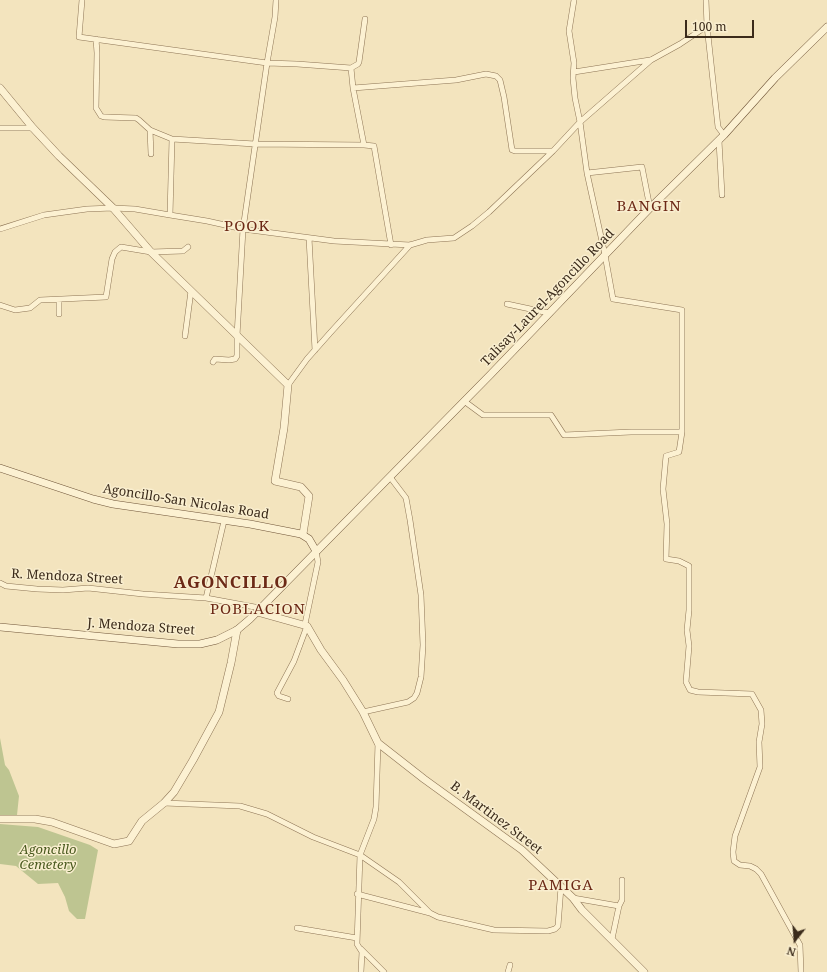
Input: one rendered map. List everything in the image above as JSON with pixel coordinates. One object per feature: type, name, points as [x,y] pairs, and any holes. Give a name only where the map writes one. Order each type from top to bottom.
[{"type":"street","points":[[82,0],[79,37],[267,63],[351,68],[360,62],[365,19]]},
{"type":"street","points":[[213,362],[215,359],[235,359],[237,356],[243,229],[275,17],[276,0]]},
{"type":"street","points":[[574,0],[569,32],[574,63],[575,98],[587,173],[613,299],[682,310],[682,432],[679,452],[666,456],[663,489],[667,524],[666,559],[679,561],[689,566],[689,610],[687,630],[689,646],[686,682],[690,690],[698,692],[752,694],[761,710],[762,724],[759,742],[760,767],[735,836],[733,852],[734,861],[750,866],[761,874],[800,945],[801,972]]},
{"type":"street","points":[[706,0],[707,26],[718,127],[721,138],[722,195]]},
{"type":"street","points":[[0,229],[44,215],[88,209],[113,208],[170,214],[243,229],[309,238],[391,245],[410,245],[428,240],[454,238],[489,212],[553,151],[580,122],[651,60],[680,44],[707,26]]},
{"type":"street","name":"Talisay-Laurel-Agoncillo Road","points":[[435,430],[650,208],[721,138],[775,78],[827,27]]},
{"type":"street","points":[[96,39],[96,108],[104,117],[136,118],[150,130],[172,139],[255,144],[374,146],[391,245]]},
{"type":"street","points":[[574,72],[651,60]]},
{"type":"street","points":[[351,68],[353,88],[364,145]]},
{"type":"street","points":[[353,88],[456,80],[486,74],[496,76],[500,80],[504,97],[512,150],[518,152],[553,151]]},
{"type":"street","points":[[0,88],[33,128],[59,156],[113,208],[151,252],[288,385]]},
{"type":"street","points":[[0,128],[33,128]]},
{"type":"street","points":[[150,130],[151,154]]},
{"type":"street","points":[[170,214],[172,139]]},
{"type":"street","points":[[587,173],[642,167],[650,208]]},
{"type":"street","points":[[309,238],[315,350]]},
{"type":"street","points":[[288,699],[279,696],[277,693],[294,661],[306,625],[318,562],[316,551],[309,539],[303,534],[309,496],[301,487],[275,481],[284,428],[288,385],[315,350],[410,245]]},
{"type":"street","points":[[0,305],[15,310],[30,308],[40,300],[106,297],[112,259],[115,252],[121,247],[151,252],[183,251],[188,247]]},
{"type":"street","points":[[185,336],[191,291]]},
{"type":"street","points":[[59,300],[59,314]]},
{"type":"street","points":[[507,304],[549,313]]},
{"type":"street","points":[[464,401],[483,415],[551,415],[564,435],[631,432],[682,432]]},
{"type":"street","name":"J. Mendoza Street","points":[[0,627],[178,644],[200,644],[217,640],[237,630],[259,610],[435,430]]},
{"type":"street","name":"Agoncillo-San Nicolas Road","points":[[0,468],[102,502],[250,524],[303,534]]},
{"type":"street","points":[[363,712],[408,702],[414,698],[417,693],[420,677],[423,645],[420,595],[410,520],[406,498],[390,477]]},
{"type":"street","points":[[206,598],[224,521]]},
{"type":"street","name":"R. Mendoza Street","points":[[0,583],[6,586],[37,589],[63,590],[88,588],[143,594],[206,598],[259,610],[306,625]]},
{"type":"street","points":[[306,625],[363,712],[378,743],[376,807],[374,819],[360,855],[357,894],[357,944],[362,952],[362,972]]},
{"type":"street","points":[[0,819],[34,819],[52,822],[114,844],[129,841],[142,821],[164,803],[174,792],[219,712],[231,663],[237,630]]},
{"type":"street","name":"B. Martinez Street","points":[[378,743],[424,779],[522,850],[573,898],[582,910],[644,972]]},
{"type":"street","points":[[164,803],[240,806],[267,814],[313,837],[360,855],[400,882],[430,913]]},
{"type":"street","points":[[612,939],[619,906],[622,900],[622,880]]},
{"type":"street","points":[[357,894],[430,913],[438,917],[494,930],[549,930],[555,929],[558,926],[561,887]]},
{"type":"street","points":[[573,898],[619,906]]},
{"type":"street","points":[[298,928],[357,938]]},
{"type":"street","points":[[357,944],[384,972]]},
{"type":"street","points":[[508,972],[510,965]]},
{"type":"green space","points":[[0,738],[5,765],[9,770],[19,796],[17,815],[0,816]]},
{"type":"green space","name":"Agoncillo Cemetery","points":[[0,824],[38,827],[90,845],[98,850],[85,919],[77,919],[69,911],[65,897],[58,883],[38,884],[16,866],[0,864]]},
{"type":"district","name":"BANGIN","points":[[649,207]]},
{"type":"district","name":"POOK","points":[[247,227]]},
{"type":"district","name":"AGONCILLO","points":[[231,583]]},
{"type":"district","name":"POBLACION","points":[[258,610]]},
{"type":"district","name":"PAMIGA","points":[[561,886]]}]
